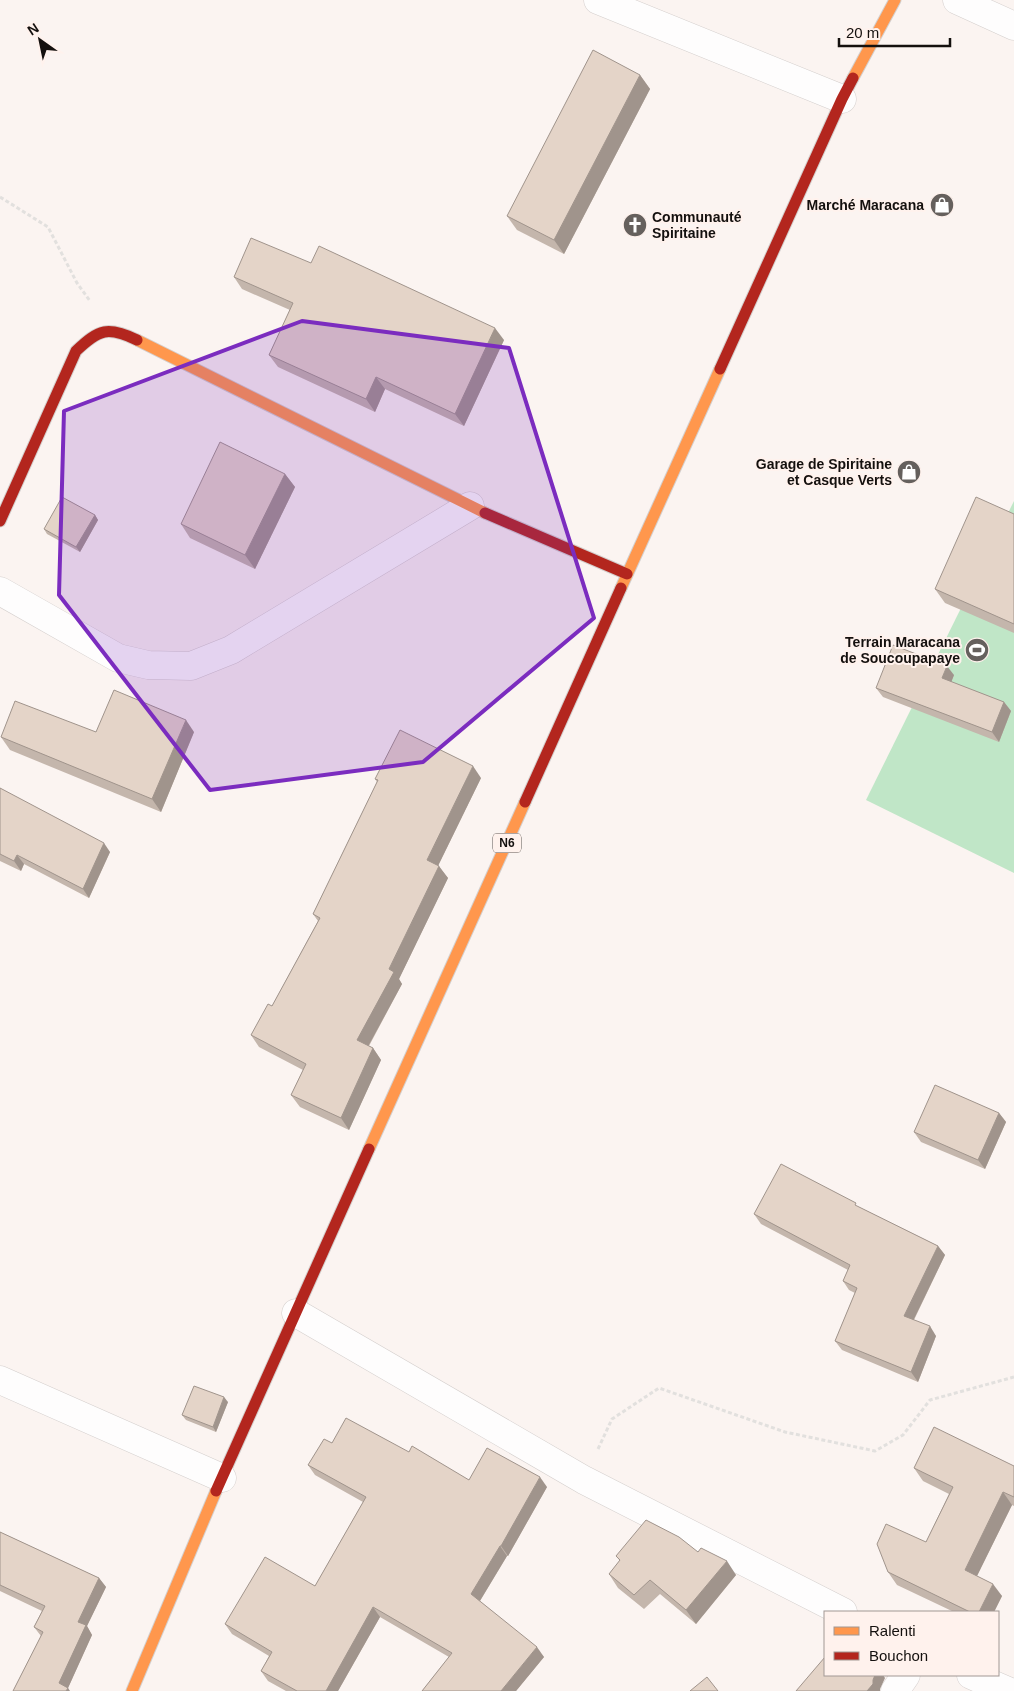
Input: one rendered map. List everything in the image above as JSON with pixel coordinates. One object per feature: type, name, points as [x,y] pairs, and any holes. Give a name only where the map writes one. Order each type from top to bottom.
[{"type":"main road","name":"N6","points":[[132,1691],[222,1478],[627,574],[842,99],[894,0]]},
{"type":"main road","points":[[0,521],[76,351],[92,336],[105,331],[120,332],[470,506],[627,574]]},
{"type":"street","points":[[598,0],[842,99]]},
{"type":"street","points":[[957,0],[1014,26]]},
{"type":"street","points":[[0,591],[118,658],[148,665],[191,666],[231,650],[470,506]]},
{"type":"street","points":[[296,1313],[584,1480],[841,1611]]},
{"type":"street","points":[[0,1380],[222,1478]]},
{"type":"street","points":[[896,1691],[905,1676]]},
{"type":"street","points":[[974,1676],[1008,1691]]},
{"type":"path","points":[[0,198],[48,227],[78,283],[96,309],[105,331]]},
{"type":"path","points":[[584,1480],[612,1419],[659,1388],[785,1432],[876,1451],[903,1435],[930,1400],[1014,1377]]},
{"type":"highlighted area","points":[[302,321],[509,348],[594,618],[423,762],[210,790],[59,595],[64,411]]},
{"type":"green space","name":"Terrain Maracana de Soucoupapaye","points":[[1014,501],[1014,873],[866,800]]},
{"type":"building","points":[[593,50],[640,75],[554,240],[507,216]]},
{"type":"building","points":[[251,238],[311,263],[319,246],[495,328],[455,414],[376,377],[366,399],[269,355],[293,303],[234,277]]},
{"type":"building","points":[[220,442],[285,474],[245,555],[181,524]]},
{"type":"building","points":[[62,497],[95,515],[76,547],[44,529]]},
{"type":"building","points":[[976,497],[1014,514],[1014,624],[935,589]]},
{"type":"building","points":[[893,645],[947,666],[942,678],[1004,702],[992,732],[876,688]]},
{"type":"building","points":[[114,690],[186,720],[152,799],[1,737],[15,701],[96,732]]},
{"type":"building","points":[[400,730],[473,766],[427,860],[439,866],[389,969],[394,972],[357,1040],[373,1048],[341,1118],[291,1095],[306,1064],[251,1035],[268,1004],[272,1006],[320,918],[313,914],[378,780],[375,779]]},
{"type":"building","points":[[0,788],[104,843],[83,889],[17,855],[14,861],[0,854]]},
{"type":"building","points":[[935,1085],[999,1113],[978,1160],[914,1132]]},
{"type":"building","points":[[781,1164],[856,1203],[855,1205],[938,1246],[904,1316],[930,1326],[911,1372],[835,1341],[857,1288],[843,1281],[850,1265],[754,1214]]},
{"type":"building","points":[[194,1386],[224,1397],[213,1427],[182,1415]]},
{"type":"building","points":[[346,1418],[409,1452],[412,1446],[469,1480],[487,1448],[540,1477],[471,1594],[537,1647],[501,1691],[422,1691],[452,1653],[373,1607],[326,1691],[297,1691],[261,1671],[272,1652],[225,1624],[265,1557],[315,1586],[366,1497],[308,1465],[324,1439],[332,1443]]},
{"type":"building","points":[[934,1427],[1014,1466],[1014,1497],[1003,1492],[965,1570],[993,1584],[980,1611],[968,1611],[888,1572],[877,1544],[886,1524],[926,1542],[953,1487],[914,1468]]},
{"type":"building","points":[[646,1520],[679,1537],[698,1552],[701,1548],[727,1561],[686,1610],[650,1580],[634,1595],[609,1574],[620,1560],[616,1556]]},
{"type":"building","points":[[0,1532],[99,1578],[78,1622],[86,1625],[59,1683],[68,1688],[66,1691],[13,1691],[43,1632],[34,1627],[45,1606],[0,1585]]},
{"type":"building","points":[[824,1658],[824,1676],[875,1676],[873,1684],[867,1691],[796,1691]]},
{"type":"building","points":[[707,1677],[718,1691],[690,1691]]},
{"type":"traffic: slow","points":[[853,78],[895,0]]},
{"type":"traffic: slow","points":[[137,340],[485,513]]},
{"type":"traffic: slow","points":[[621,588],[720,369]]},
{"type":"traffic: slow","points":[[369,1149],[525,802]]},
{"type":"traffic: slow","points":[[132,1691],[216,1491]]},
{"type":"traffic: jam","points":[[720,369],[853,78]]},
{"type":"traffic: jam","points":[[0,521],[76,351],[91,338],[104,332],[118,333],[137,340]]},
{"type":"traffic: jam","points":[[485,513],[627,574]]},
{"type":"traffic: jam","points":[[525,802],[621,588]]},
{"type":"traffic: jam","points":[[216,1491],[369,1149]]},
{"type":"place","name":"Marché Maracana","points":[[942,205]]},
{"type":"place","name":"Communauté Spiritaine","points":[[635,225]]},
{"type":"place","name":"Garage de Spiritaine et Casque Verts","points":[[909,472]]},
{"type":"place","name":"Terrain Maracana de Soucoupapaye","points":[[977,650]]}]
